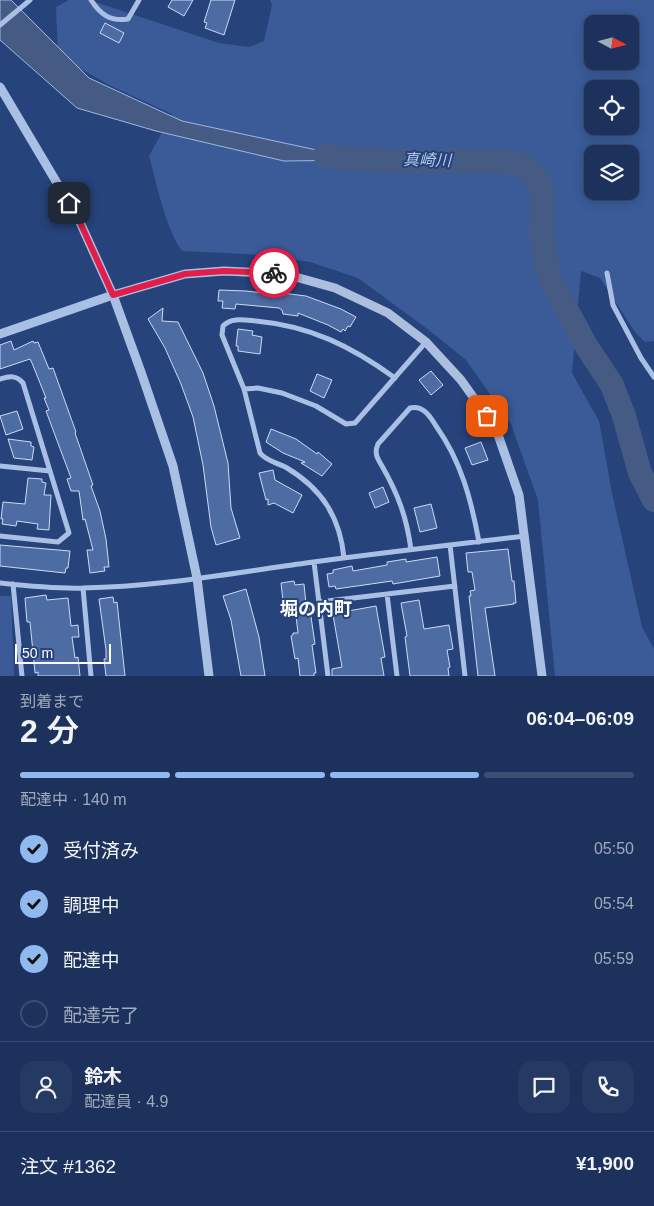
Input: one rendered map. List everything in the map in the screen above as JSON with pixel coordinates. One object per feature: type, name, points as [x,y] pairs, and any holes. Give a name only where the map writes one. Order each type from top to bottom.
[{"type":"street","points":[[0,25],[30,0]]},
{"type":"street","points":[[91,0],[99,13],[120,20],[128,19],[139,0]]},
{"type":"street","points":[[0,88],[79,220],[113,295],[142,372],[173,466],[197,578],[209,676]]},
{"type":"street","points":[[0,334],[113,295],[185,274],[224,271],[285,274],[335,288],[388,313],[426,342],[461,380],[496,429],[519,495],[542,676]]},
{"type":"street","points":[[607,273],[613,305],[641,358],[654,377]]},
{"type":"street","points":[[344,558],[336,522],[322,499],[305,480],[281,465],[265,458],[260,453],[244,389],[222,334],[223,326],[229,321],[245,320],[287,325],[312,332],[355,351],[395,378]]},
{"type":"street","points":[[244,389],[258,388],[291,396],[316,406],[342,422],[351,425],[355,423],[426,342]]},
{"type":"street","points":[[0,379],[9,376],[14,377],[23,384],[69,533],[58,542],[0,536]]},
{"type":"street","points":[[411,550],[405,515],[400,499],[378,460],[376,452],[378,444],[410,408],[414,407],[423,409],[432,419],[458,462],[473,508],[478,542]]},
{"type":"street","points":[[0,466],[50,471]]},
{"type":"street","points":[[0,583],[83,588],[118,587],[525,536]]},
{"type":"street","points":[[450,545],[465,676]]},
{"type":"street","points":[[314,562],[328,676]]},
{"type":"street","points":[[13,584],[22,676]]},
{"type":"street","points":[[319,602],[455,586]]},
{"type":"street","points":[[83,588],[91,676]]},
{"type":"street","points":[[387,594],[397,676]]},
{"type":"shaded area","points":[[0,0],[11,0],[89,78],[182,121],[363,160],[284,161],[156,131],[77,108],[0,40]]},
{"type":"shaded area","points":[[69,0],[89,0],[219,43],[249,47],[264,41],[272,5],[270,0],[654,0],[654,341],[645,342],[635,332],[600,278],[581,271],[572,373],[599,421],[612,493],[642,627],[654,649],[654,676],[555,676],[538,500],[511,424],[466,360],[358,278],[310,262],[264,255],[182,251],[166,218],[149,156],[172,114],[111,86],[58,56],[56,7]]},
{"type":"shaded area","points":[[0,596],[11,596],[14,676],[0,676]]},
{"type":"building","points":[[172,0],[193,0],[184,16],[168,7]]},
{"type":"building","points":[[211,0],[235,0],[224,35],[205,28],[207,23],[204,22]]},
{"type":"building","points":[[105,23],[124,33],[119,43],[100,33]]},
{"type":"building","points":[[219,290],[306,296],[341,309],[356,317],[350,327],[348,326],[345,331],[343,329],[341,332],[298,313],[298,316],[283,314],[279,308],[236,304],[235,309],[222,308],[223,301],[218,301]]},
{"type":"building","points":[[163,308],[162,321],[178,322],[203,373],[214,406],[228,463],[231,508],[240,538],[216,545],[211,527],[203,465],[193,417],[165,348],[148,319]]},
{"type":"building","points":[[238,329],[253,331],[252,335],[262,337],[260,354],[238,351],[238,346],[236,346]]},
{"type":"building","points":[[11,341],[14,350],[33,341],[34,343],[38,342],[49,369],[53,368],[76,432],[100,511],[109,567],[104,567],[105,571],[90,573],[87,550],[93,550],[85,519],[83,520],[79,491],[71,491],[67,479],[71,478],[46,411],[49,410],[44,398],[46,398],[30,359],[0,369],[0,345]]},
{"type":"building","points":[[431,371],[443,385],[431,395],[419,380]]},
{"type":"building","points":[[317,374],[332,380],[324,398],[310,391]]},
{"type":"building","points":[[17,411],[23,429],[6,435],[0,416]]},
{"type":"building","points":[[271,429],[296,439],[317,454],[318,452],[332,464],[322,476],[301,463],[305,462],[283,453],[266,442]]},
{"type":"building","points":[[8,439],[31,442],[31,446],[34,447],[32,460],[14,458]]},
{"type":"building","points":[[481,442],[488,460],[472,465],[465,448]]},
{"type":"building","points":[[273,470],[275,480],[302,495],[293,513],[274,503],[268,505],[268,499],[266,500],[259,473]]},
{"type":"building","points":[[28,478],[42,479],[42,482],[46,483],[44,495],[51,495],[49,530],[37,529],[38,524],[17,521],[16,526],[2,524],[3,502],[25,504]]},
{"type":"building","points":[[383,487],[389,502],[375,508],[369,493]]},
{"type":"building","points":[[431,504],[437,528],[420,532],[414,508]]},
{"type":"building","points":[[0,545],[70,551],[68,568],[66,568],[65,573],[0,566]]},
{"type":"building","points":[[508,549],[516,603],[485,608],[495,676],[478,676],[469,596],[471,596],[470,591],[475,590],[472,572],[468,572],[466,553]]},
{"type":"building","points":[[437,557],[440,576],[393,584],[392,581],[336,589],[335,586],[329,587],[327,574],[333,573],[333,570],[352,566],[353,571],[387,565],[387,562],[406,559],[406,562]]},
{"type":"building","points":[[294,581],[295,585],[304,584],[306,604],[309,603],[315,644],[312,645],[316,673],[314,673],[314,676],[300,676],[298,658],[295,659],[291,636],[293,633],[298,633],[294,599],[283,601],[281,583]]},
{"type":"building","points":[[246,589],[259,637],[265,676],[241,676],[231,620],[223,596]]},
{"type":"building","points":[[46,595],[47,600],[68,598],[71,626],[78,625],[79,637],[72,637],[75,658],[78,657],[80,676],[38,676],[38,672],[35,673],[30,622],[27,622],[25,598]]},
{"type":"building","points":[[113,597],[114,603],[117,602],[125,676],[106,676],[104,659],[106,659],[106,650],[99,599]]},
{"type":"building","points":[[419,600],[424,629],[449,625],[453,649],[447,650],[450,667],[448,668],[449,676],[410,676],[405,637],[407,636],[401,603]]},
{"type":"building","points":[[376,606],[385,657],[381,658],[384,676],[332,676],[332,669],[342,667],[333,615],[336,615],[335,609],[348,607],[348,611]]},
{"type":"waterway","name":"真崎川","points":[[325,155],[347,159],[499,161],[524,166],[539,181],[542,194],[541,234],[550,279],[585,344],[612,385],[624,416],[640,473],[654,500]]},
{"type":"way so far","points":[[274,273],[285,274],[335,288],[388,313],[426,342],[461,380],[487,416]]},
{"type":"district","name":"堀の内町","points":[[316,609]]},
{"type":"route","points":[[69,203],[79,220],[113,295],[185,274],[224,271],[274,273]]}]
